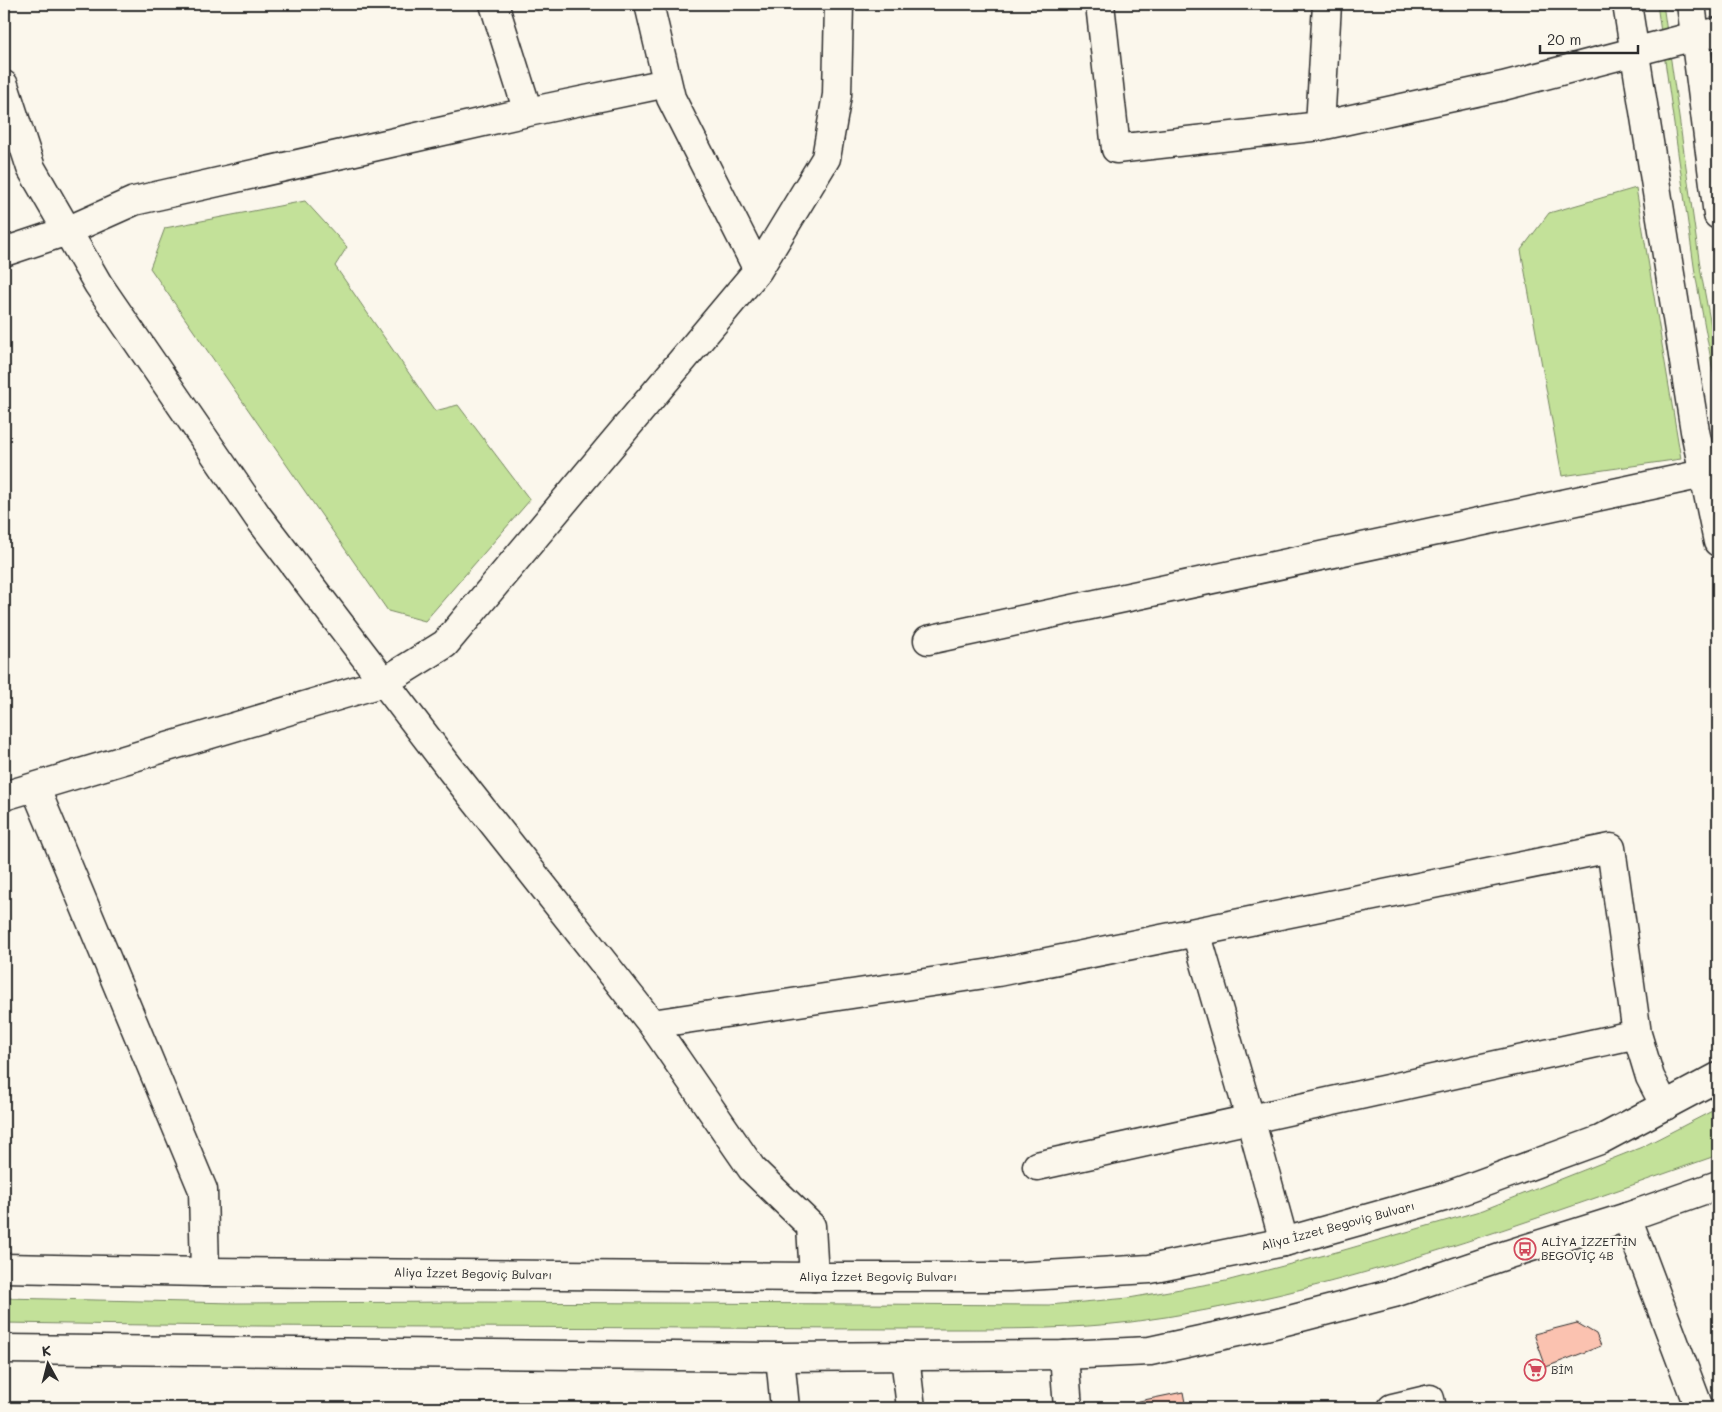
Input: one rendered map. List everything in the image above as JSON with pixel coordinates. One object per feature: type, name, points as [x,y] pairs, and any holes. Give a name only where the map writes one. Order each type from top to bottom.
[{"type":"street","points":[[494,4],[528,112]]},
{"type":"street","points":[[649,4],[671,98],[758,270]]},
{"type":"street","points":[[4,796],[384,682],[445,644],[758,270],[826,158],[837,95],[839,4]]},
{"type":"street","points":[[1100,4],[1116,149],[1320,126],[1503,86],[1634,51],[1707,34]]},
{"type":"street","points":[[1320,126],[1327,4]]},
{"type":"street","points":[[1627,4],[1695,431],[1718,542]]},
{"type":"street","points":[[1691,4],[1707,34],[1718,215]]},
{"type":"street","points":[[4,252],[67,231],[134,201],[528,112],[667,83]]},
{"type":"street","points":[[4,85],[31,168],[98,284],[258,517],[452,771],[652,1024],[752,1169],[811,1226],[814,1277]]},
{"type":"street","points":[[928,640],[1703,474]]},
{"type":"street","points":[[35,787],[203,1190],[205,1272]]},
{"type":"street","points":[[652,1024],[998,972],[1611,848],[1637,1034],[1650,1077],[1665,1106]]},
{"type":"street","points":[[1196,932],[1284,1242]]},
{"type":"street","points":[[1038,1166],[1637,1034]]},
{"type":"street","name":"Aliya İzzet Begoviç Bulvarı","points":[[4,1268],[205,1272],[814,1277],[1009,1277],[1150,1269],[1284,1242],[1444,1197],[1600,1140],[1718,1077]]},
{"type":"street","points":[[4,1349],[780,1357],[1064,1355],[1150,1351],[1274,1324],[1394,1292],[1627,1217],[1718,1185]]},
{"type":"street","points":[[1627,1217],[1699,1408]]},
{"type":"street","points":[[1064,1355],[1068,1408]]},
{"type":"street","points":[[905,1356],[912,1408]]},
{"type":"street","points":[[780,1357],[785,1408]]},
{"type":"street","points":[[1392,1408],[1430,1399],[1432,1408]]},
{"type":"green space","points":[[1657,4],[1663,4],[1701,273],[1718,363],[1718,398],[1695,273]]},
{"type":"green space","points":[[1636,188],[1681,459],[1562,476],[1521,250],[1549,213]]},
{"type":"green space","points":[[305,201],[347,247],[335,266],[435,411],[458,405],[530,500],[425,621],[388,611],[150,268],[165,228]]},
{"type":"green space","points":[[1718,1108],[1718,1155],[1429,1254],[1281,1294],[1206,1310],[1131,1322],[1022,1329],[358,1327],[4,1323],[4,1298],[235,1303],[472,1302],[1049,1305],[1129,1298],[1226,1281],[1344,1250],[1483,1210],[1642,1147]]},
{"type":"building","points":[[1577,1323],[1596,1334],[1601,1346],[1546,1367],[1534,1334]]},
{"type":"building","points":[[1183,1392],[1186,1408],[1116,1408],[1115,1406]]},
{"type":"place","name":"ALİYA İZZETTİN BEGOVİÇ 4B","points":[[1525,1249]]},
{"type":"place","name":"BİM","points":[[1535,1370]]}]
